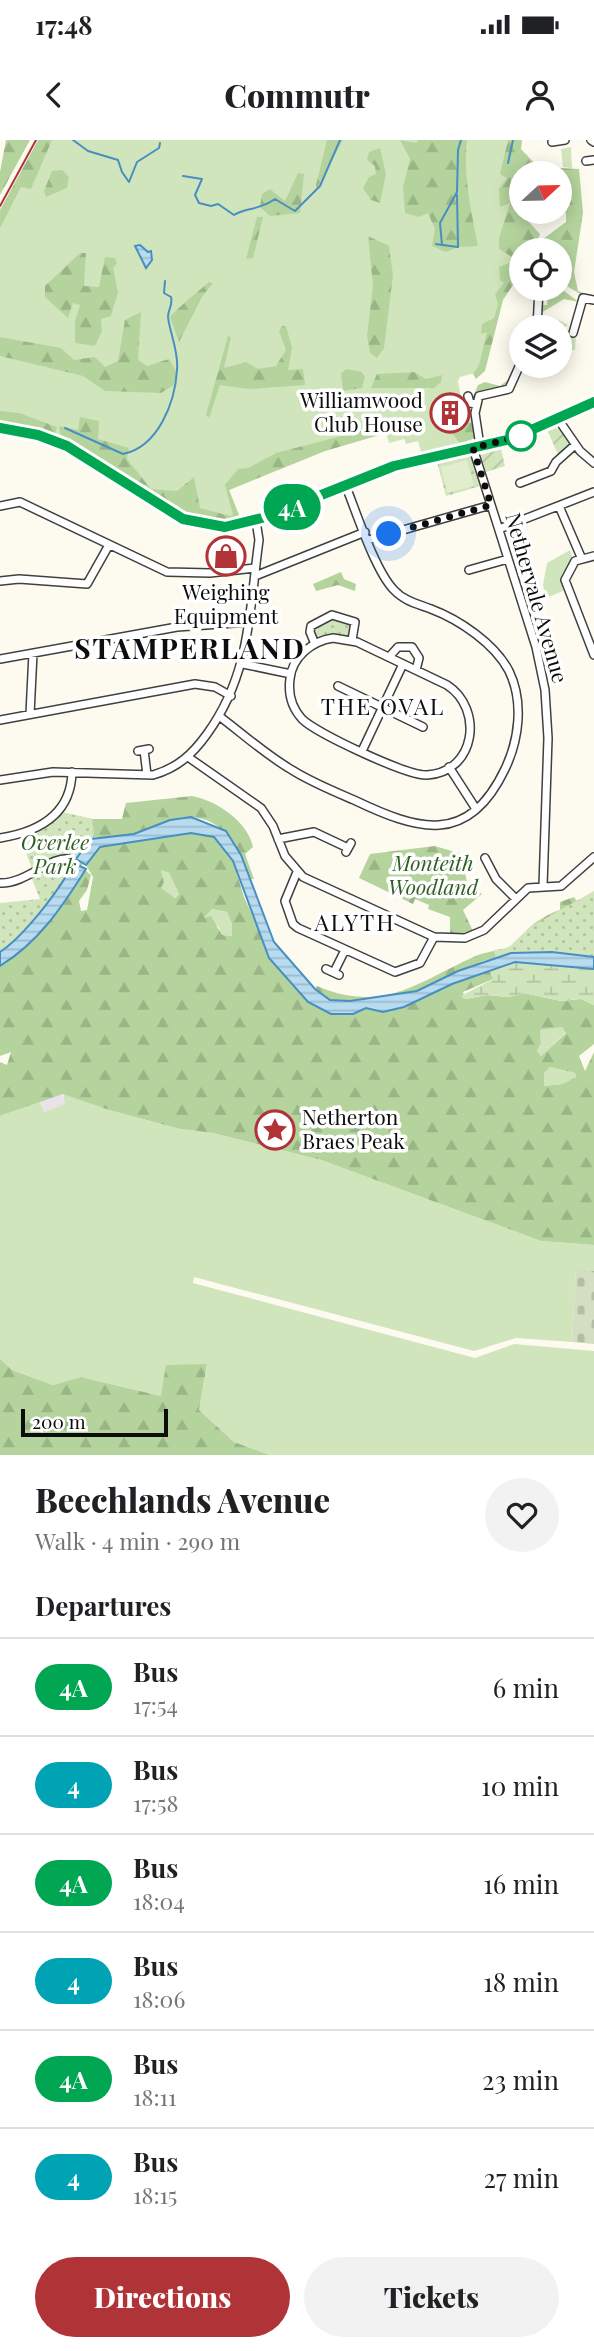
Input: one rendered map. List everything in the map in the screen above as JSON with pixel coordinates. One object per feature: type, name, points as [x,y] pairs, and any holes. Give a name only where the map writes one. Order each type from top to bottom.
[{"type":"main road","points":[[0,428],[38,435],[67,446],[190,521],[225,527],[256,521],[394,466],[519,436],[594,402]]},
{"type":"street","points":[[552,142],[565,140]]},
{"type":"street","points":[[573,333],[583,298],[594,300]]},
{"type":"street","points":[[468,396],[470,403],[476,404],[481,394],[509,389],[514,378]]},
{"type":"street","name":"Nethervale Avenue","points":[[476,404],[474,413],[477,447],[491,505],[536,647],[548,712],[543,886]]},
{"type":"street","points":[[558,419],[575,445],[594,463]]},
{"type":"street","points":[[520,483],[551,471],[556,462],[575,445]]},
{"type":"street","points":[[219,716],[290,769],[401,822],[421,826],[439,825],[460,819],[476,809],[502,776],[515,741],[518,708],[512,677],[496,652],[473,634],[438,612],[404,599],[392,589],[345,484]]},
{"type":"street","points":[[499,529],[594,492]]},
{"type":"street","points":[[0,506],[20,502],[170,573],[210,573],[255,572],[367,536],[491,505]]},
{"type":"street","points":[[559,506],[581,557]]},
{"type":"street","points":[[0,780],[72,772],[147,775],[168,770],[188,757],[231,696],[243,664],[259,534],[256,521]]},
{"type":"street","points":[[0,581],[9,579],[88,584],[110,545]]},
{"type":"street","points":[[594,556],[581,557],[566,574],[565,584],[594,655]]},
{"type":"street","points":[[469,571],[508,559]]},
{"type":"street","points":[[315,644],[310,628],[332,615],[355,622],[352,640]]},
{"type":"street","points":[[0,659],[177,627],[249,622]]},
{"type":"street","points":[[333,638],[352,640],[453,688],[467,706],[471,728],[468,744],[449,767],[431,775],[410,773],[304,721],[291,699],[291,674],[299,657],[315,644],[333,638]]},
{"type":"street","points":[[389,657],[398,647],[412,647],[419,658],[416,670]]},
{"type":"street","points":[[30,714],[33,653]]},
{"type":"street","points":[[243,664],[291,674]]},
{"type":"street","points":[[362,751],[403,664]]},
{"type":"street","points":[[0,720],[195,684],[215,687],[231,696]]},
{"type":"street","points":[[338,686],[423,726]]},
{"type":"street","points":[[144,750],[147,775]]},
{"type":"street","points":[[188,757],[261,808],[285,856],[297,872],[434,937],[452,939],[474,935],[492,924],[528,888],[564,885],[594,858]]},
{"type":"street","points":[[449,767],[476,809]]},
{"type":"street","points":[[0,838],[28,833],[49,821],[63,805],[72,772]]},
{"type":"street","points":[[278,839],[314,832],[348,848]]},
{"type":"street","points":[[485,858],[496,879],[516,899]]},
{"type":"street","points":[[0,883],[35,876],[56,860],[71,859]]},
{"type":"street","points":[[297,872],[285,901],[293,924],[345,950],[396,972],[422,961],[434,937]]},
{"type":"street","points":[[333,972],[345,950]]},
{"type":"shaded area","points":[[62,1094],[66,1104],[44,1112],[40,1102]]},
{"type":"green space","points":[[6,140],[30,140],[0,195],[0,172]]},
{"type":"green space","points":[[38,140],[52,140],[31,189],[21,187],[0,228],[0,210]]},
{"type":"green space","points":[[39,140],[517,140],[517,161],[509,161],[509,224],[516,224],[516,238],[509,238],[509,273],[479,372],[460,377],[458,381],[463,409],[473,409],[473,423],[466,422],[462,426],[460,444],[421,452],[418,441],[406,444],[404,439],[389,443],[386,433],[325,451],[229,490],[241,520],[221,519],[199,513],[150,490],[82,448],[55,435],[0,423],[0,210]]},
{"type":"green space","points":[[327,140],[343,140],[317,188],[316,185]]},
{"type":"green space","points":[[400,140],[416,143],[418,140],[467,140],[467,179],[478,246],[458,247],[446,252],[432,246],[435,229],[428,213],[419,217],[405,213],[403,187],[410,159]]},
{"type":"green space","points":[[508,140],[522,140],[521,149],[532,161],[509,161],[509,203],[500,207],[499,189],[507,178],[500,174]]},
{"type":"green space","points":[[571,147],[572,161],[562,161],[561,149]]},
{"type":"green space","points":[[380,148],[386,174],[380,203],[371,200],[363,188],[369,177],[376,174],[375,166],[367,160],[369,152]]},
{"type":"green space","points":[[572,169],[579,169],[583,213],[574,272],[578,291],[594,297],[582,295],[572,289],[572,238],[544,238],[563,224],[572,224]]},
{"type":"green space","points":[[62,170],[69,177],[67,188],[46,197],[44,191],[52,171]]},
{"type":"green space","points":[[298,173],[304,174],[300,213],[270,216],[260,207],[262,194],[270,189],[285,201]]},
{"type":"green space","points":[[509,206],[509,224],[531,224],[540,234],[538,238],[509,238],[509,255],[499,249],[499,238]]},
{"type":"green space","points":[[257,217],[263,217],[253,258],[246,259]]},
{"type":"green space","points":[[368,236],[389,246],[393,275],[384,348],[377,358],[370,353],[367,336],[373,286]]},
{"type":"green space","points":[[80,253],[86,253],[84,286],[99,287],[105,257],[115,258],[117,263],[113,268],[118,292],[111,316],[101,319],[102,331],[95,346],[75,343],[75,321],[80,305],[73,303],[68,318],[45,297],[45,286]]},
{"type":"green space","points":[[509,263],[509,291],[503,300],[485,371],[476,379],[473,374],[479,365],[487,332],[481,334],[482,324],[494,318],[498,304],[495,294],[504,283],[500,280],[499,267]]},
{"type":"green space","points":[[209,282],[213,283],[202,297],[179,342],[170,317]]},
{"type":"green space","points":[[547,301],[561,301],[541,313],[542,305],[547,305]]},
{"type":"green space","points":[[141,312],[138,360],[147,366],[169,359],[176,371],[174,385],[161,393],[105,391],[83,376],[0,356],[0,337],[61,348],[74,360],[95,357],[105,367],[118,361],[125,320]]},
{"type":"green space","points":[[282,326],[286,326],[292,348],[288,370],[303,369],[305,385],[249,389],[220,385],[209,418],[206,415],[228,336],[231,337],[224,368],[246,362],[258,369],[276,366],[286,350],[279,331]]},
{"type":"green space","points":[[576,333],[575,350],[572,350],[572,337]]},
{"type":"green space","points":[[347,369],[362,372],[365,377],[362,388],[343,391],[341,373]]},
{"type":"green space","points":[[414,372],[426,379],[442,375],[441,382],[434,388],[371,388],[377,374]]},
{"type":"green space","points":[[508,380],[509,385],[502,389],[484,391],[472,399],[478,385],[485,382],[500,386]]},
{"type":"green space","points":[[0,411],[19,413],[57,427],[55,435],[29,427],[0,423]]},
{"type":"green space","points":[[80,417],[99,421],[98,439],[129,448],[127,459],[151,489],[177,491],[194,477],[200,508],[230,516],[233,515],[225,485],[238,469],[248,468],[276,453],[376,427],[386,433],[325,451],[229,490],[241,520],[217,520],[193,515],[147,493],[61,437],[59,426],[78,430]]},
{"type":"green space","points":[[415,419],[424,422],[393,432],[393,427]]},
{"type":"green space","points":[[466,422],[473,423],[475,438],[460,444],[448,427],[462,426]]},
{"type":"green space","points":[[555,428],[561,430],[572,446],[559,457],[548,432]]},
{"type":"green space","points":[[501,449],[505,466],[486,472],[481,455]]},
{"type":"green space","points":[[471,455],[481,486],[446,496],[437,462]]},
{"type":"green space","points":[[467,460],[474,486],[447,493],[441,467]]},
{"type":"green space","points":[[570,550],[573,559],[562,575],[563,591],[546,598],[543,585],[547,563]]},
{"type":"green space","points":[[341,572],[344,579],[356,584],[355,591],[338,585],[316,591],[313,584]]},
{"type":"green space","points":[[328,618],[352,622],[350,635],[316,638],[311,631],[314,625]]},
{"type":"green space","points":[[192,796],[220,807],[238,820],[245,829],[253,847],[245,854],[254,879],[251,879],[231,840],[222,830],[200,818],[169,820],[138,833],[115,837],[87,837],[59,832],[26,853],[29,850],[27,845],[61,812],[92,819],[122,819],[126,803]]},
{"type":"green space","name":"Overlee Park","points":[[61,812],[92,819],[95,843],[75,877],[0,961],[0,903],[40,899],[26,853],[29,850],[23,838],[50,825]]},
{"type":"green space","points":[[191,833],[214,837],[233,861],[244,897],[274,963],[308,1002],[331,1014],[366,1008],[383,1012],[404,1007],[452,984],[490,971],[493,979],[463,992],[465,999],[487,995],[509,997],[524,993],[561,1001],[581,999],[594,1005],[594,1044],[579,1056],[585,1071],[594,1052],[594,1245],[541,1241],[321,1160],[213,1133],[180,1129],[109,1110],[63,1094],[0,1116],[0,1062],[7,1065],[11,1052],[0,1056],[0,966],[38,936],[85,870],[91,875],[87,890],[79,901],[81,911],[87,910],[93,877],[86,865],[100,847]],"holes":[[[161,870],[169,873],[179,894],[175,898],[161,888],[164,882]],[[212,909],[227,912],[232,924],[232,936],[222,935],[211,916],[204,918]],[[562,1027],[566,1033],[541,1056],[537,1051],[541,1043],[540,1030]],[[550,1067],[575,1073],[576,1077],[562,1084],[544,1086],[544,1073]]]},
{"type":"green space","name":"Monteith Woodland","points":[[435,846],[461,854],[467,882],[482,894],[463,910],[473,931],[450,935],[450,917],[428,909],[429,905],[415,899],[413,904],[359,878],[370,854]]},
{"type":"green space","points":[[161,870],[169,873],[179,894],[174,898],[160,888],[164,882]]},
{"type":"green space","points":[[594,891],[594,929],[483,961],[417,991],[350,1001],[330,1000],[315,990],[317,986],[341,994],[363,997],[402,991],[478,955],[512,946],[535,923],[560,910],[560,902],[574,897],[578,903]]},
{"type":"green space","points":[[594,891],[594,965],[496,961],[494,950],[508,948],[530,927]]},
{"type":"green space","points":[[212,909],[227,912],[232,924],[232,936],[221,935],[219,927],[204,918]]},
{"type":"green space","points":[[515,962],[594,969],[594,1005],[581,999],[561,1001],[524,993],[509,997],[487,995],[464,999],[461,996],[493,979],[490,971]]},
{"type":"green space","points":[[562,1027],[566,1032],[541,1056],[537,1051],[541,1043],[540,1030]]},
{"type":"green space","points":[[550,1067],[575,1073],[576,1077],[562,1084],[544,1086],[544,1073]]},
{"type":"green space","points":[[63,1093],[109,1110],[180,1129],[213,1133],[321,1160],[541,1241],[594,1245],[594,1271],[576,1270],[572,1342],[516,1338],[474,1351],[194,1277],[193,1283],[475,1358],[514,1344],[594,1351],[594,1455],[270,1455],[234,1442],[199,1410],[207,1365],[161,1396],[81,1377],[53,1385],[12,1370],[0,1359],[0,1116],[40,1102],[44,1112],[65,1104]]},
{"type":"green space","points":[[576,1269],[594,1271],[594,1344],[572,1342]]},
{"type":"green space","points":[[0,1359],[12,1370],[53,1385],[81,1377],[161,1396],[166,1365],[207,1364],[199,1410],[234,1442],[270,1455],[0,1455]]},
{"type":"water","points":[[140,245],[148,252],[151,251],[152,260],[146,268],[135,246]]},
{"type":"water","points":[[191,817],[226,831],[241,855],[274,942],[315,989],[330,1000],[350,1001],[417,991],[458,971],[511,953],[552,952],[594,957],[594,969],[515,962],[452,984],[404,1007],[383,1012],[366,1008],[353,1014],[331,1014],[308,1002],[269,958],[233,861],[214,837],[191,833],[106,846],[100,847],[86,865],[76,859],[91,839],[134,834],[170,820]]},
{"type":"water","points":[[73,863],[86,869],[68,897],[38,935],[0,966],[0,952],[41,912]]},
{"type":"waterway","points":[[73,140],[88,151],[118,160],[129,182],[137,162],[159,148],[160,143]]},
{"type":"waterway","points":[[183,176],[202,179],[195,195],[199,203],[211,206],[218,204],[234,215],[275,199],[295,211],[320,186],[340,140]]},
{"type":"waterway","points":[[436,244],[442,245],[440,223],[457,192],[458,150],[461,140]]},
{"type":"waterway","points":[[508,163],[513,140]]},
{"type":"waterway","points":[[443,245],[458,247],[457,195]]},
{"type":"waterway","points":[[65,428],[123,454],[146,443],[155,433],[173,396],[177,370],[177,357],[168,317],[171,297],[164,293],[165,281]]},
{"type":"railway","points":[[0,206],[36,140]]},
{"type":"bus line","name":"4A","points":[[0,428],[38,435],[67,446],[183,519],[208,526],[225,527],[247,524],[266,517],[371,473],[419,459],[511,439],[594,402]]},
{"type":"place","name":"Williamwood Club House","points":[[450,413]]},
{"type":"place","name":"Weighing Equipment","points":[[226,556]]},
{"type":"place","name":"Netherton Braes Peak","points":[[275,1130]]},
{"type":"district","name":"STAMPERLAND","points":[[190,649]]},
{"type":"district","name":"THE OVAL","points":[[383,707]]},
{"type":"district","name":"ALYTH","points":[[355,923]]},
{"type":"route","points":[[389,534],[491,505],[473,448],[521,436]]}]
